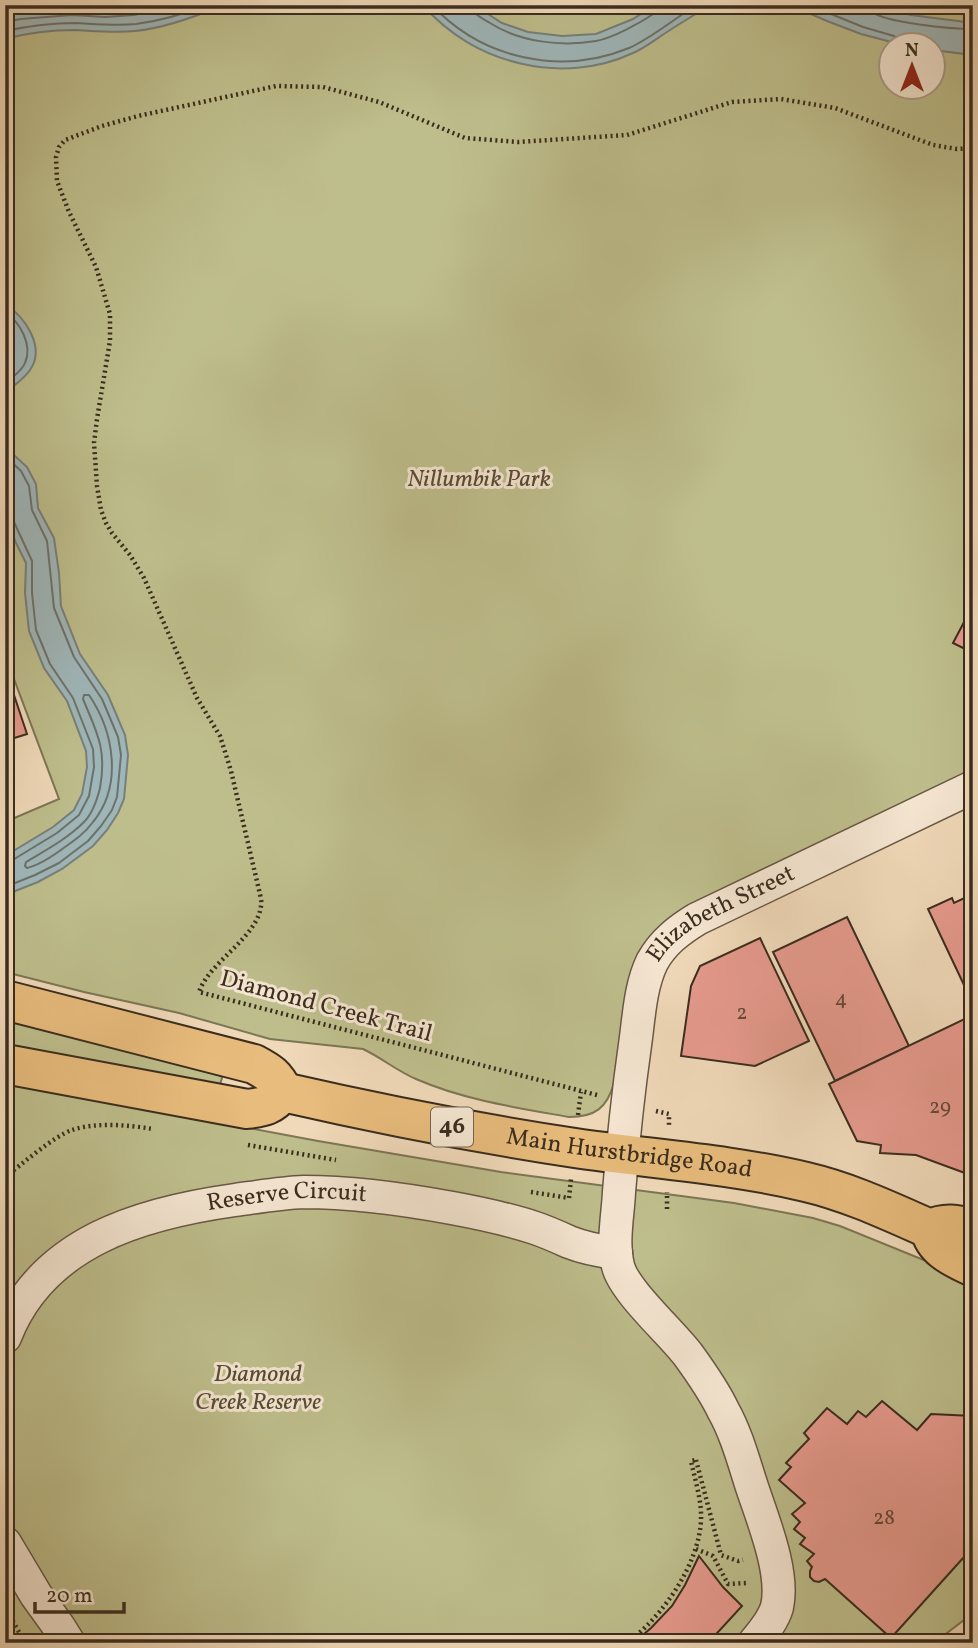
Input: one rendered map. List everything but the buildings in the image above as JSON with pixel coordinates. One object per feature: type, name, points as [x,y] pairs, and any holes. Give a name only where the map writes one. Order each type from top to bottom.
[{"type":"main road","points":[[5,1000],[254,1064],[278,1081],[283,1092],[275,1101],[263,1107],[247,1109],[5,1064]]},
{"type":"main road","name":"Main Hurstbridge Road","points":[[283,1092],[399,1118],[574,1148],[807,1182],[830,1188],[930,1229]]},
{"type":"main road","name":"Main Hurstbridge Road","points":[[930,1229],[940,1224],[973,1229]]},
{"type":"main road","name":"Main Hurstbridge Road","points":[[930,1229],[937,1246],[973,1267]]},
{"type":"street","name":"Elizabeth Street","points":[[622,1154],[641,998],[645,979],[663,945],[697,919],[973,788]]},
{"type":"street","points":[[622,1154],[616,1253],[618,1267],[624,1280],[675,1338],[708,1382],[742,1455],[766,1528],[779,1586],[776,1608],[768,1627],[754,1643]]},
{"type":"street","name":"Reserve Circuit","points":[[5,1337],[19,1309],[35,1286],[50,1270],[76,1250],[106,1233],[151,1216],[216,1203],[302,1192],[393,1198],[520,1223],[584,1247],[616,1253]]},
{"type":"street","points":[[5,1543],[69,1643]]},
{"type":"path","name":"Diamond Creek Trail","points":[[580,1092],[199,992],[209,974],[252,926],[261,906],[259,890],[220,736],[197,698],[141,572],[112,533],[101,510],[94,443],[110,341],[110,314],[96,267],[57,181],[56,157],[59,147],[65,140],[120,121],[276,86],[323,87],[379,102],[465,138],[518,142],[627,135],[732,103],[781,99],[835,108],[933,145],[957,149],[973,148]]},
{"type":"path","points":[[5,1177],[70,1130],[107,1125],[141,1127]]},
{"type":"path","points":[[627,1643],[655,1617],[687,1569],[696,1549],[701,1508],[691,1461],[696,1460],[721,1555],[738,1561],[746,1560]]},
{"type":"path","points":[[696,1549],[713,1556],[728,1584],[749,1583]]},
{"type":"path","points":[[5,1606],[25,1643]]},
{"type":"green space","name":"Nillumbik Park","points":[[5,5],[973,5],[973,770],[681,910],[666,920],[645,943],[632,970],[614,1083],[604,1105],[593,1113],[569,1117],[491,1102],[453,1093],[416,1079],[363,1049],[270,1039],[179,1013],[5,972],[5,822],[59,799],[5,655]]},
{"type":"green space","points":[[5,1015],[220,1073],[222,1078],[219,1088],[5,1055]]},
{"type":"green space","name":"Diamond Creek Reserve","points":[[5,1082],[318,1141],[501,1172],[734,1203],[813,1218],[840,1226],[973,1280],[973,1613],[934,1643],[5,1643]]},
{"type":"water","points":[[5,5],[223,5],[146,30],[57,31],[5,39]]},
{"type":"water","points":[[423,5],[474,5],[502,23],[528,32],[562,36],[596,34],[633,19],[655,5],[711,5],[633,53],[606,63],[578,68],[549,68],[520,64],[467,42]]},
{"type":"water","points":[[790,5],[868,5],[911,15],[973,23],[973,55],[946,52],[946,32],[876,32],[876,38]]},
{"type":"water","points":[[5,304],[26,325],[36,352],[30,370],[5,393]]},
{"type":"water","points":[[5,447],[27,467],[36,484],[38,508],[54,538],[61,606],[80,654],[108,695],[125,735],[128,755],[124,799],[107,830],[93,846],[62,869],[5,895],[5,856],[53,827],[74,810],[82,794],[87,767],[86,751],[67,701],[44,668],[29,631],[25,593],[26,563],[5,515]]}]
